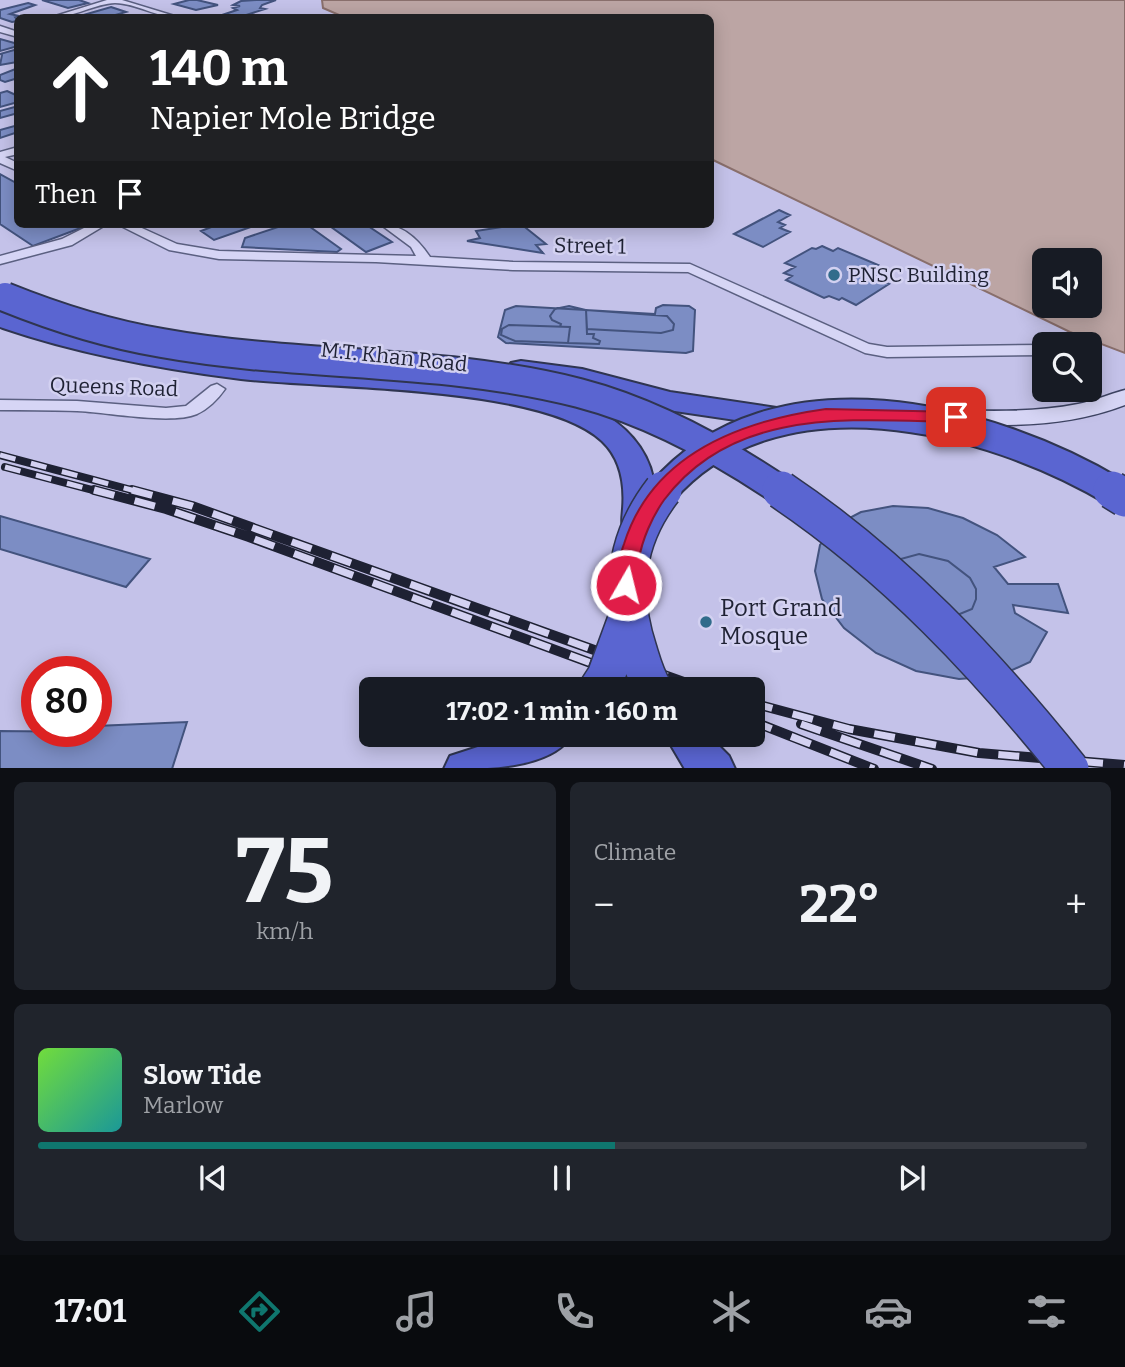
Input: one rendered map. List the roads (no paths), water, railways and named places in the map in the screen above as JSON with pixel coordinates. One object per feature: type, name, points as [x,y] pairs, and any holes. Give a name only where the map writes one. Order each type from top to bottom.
[{"type":"highway","name":"M.T. Khan Road","points":[[1,299],[25,293],[60,305],[163,331],[221,340],[570,376],[668,401],[791,419]]},
{"type":"highway","name":"M.T. Khan Road","points":[[1,299],[61,337],[215,368],[480,391],[552,404],[597,422],[617,438],[629,453],[638,472],[642,491],[637,531]]},
{"type":"highway","points":[[1,299],[98,335],[172,350],[472,380],[565,397],[621,415],[669,437],[744,480],[808,522],[867,568],[942,640],[1052,768]]},
{"type":"highway","points":[[1,299],[65,320],[155,341],[258,356],[487,375],[529,382],[624,407],[676,431],[756,474],[816,514],[878,563],[963,642],[1070,768]]},
{"type":"highway","points":[[647,677],[628,615],[626,585],[629,557],[637,531],[656,498],[681,470],[713,447],[738,436],[791,419],[863,413],[901,415],[956,425],[1012,441],[1069,465],[1125,498]]},
{"type":"highway","points":[[605,677],[628,615]]},
{"type":"highway","points":[[465,768],[497,762],[532,747]]},
{"type":"highway","points":[[693,747],[714,768]]},
{"type":"main road","points":[[901,415],[1012,419],[1067,414],[1125,397]]},
{"type":"street","points":[[67,14],[114,0],[163,14]]},
{"type":"street","points":[[0,260],[67,242],[93,228]]},
{"type":"street","name":"Street 1","points":[[132,228],[174,247],[219,255],[425,260],[513,266],[690,268],[865,348],[887,352],[1032,351]]},
{"type":"street","points":[[392,228],[416,245],[425,260]]},
{"type":"street","name":"Queens Road","points":[[0,405],[77,406],[166,413],[190,411],[202,404],[217,389]]},
{"type":"railway","points":[[0,455],[139,492]]},
{"type":"railway","points":[[5,467],[100,492]]},
{"type":"railway","points":[[94,490],[166,509],[249,537],[629,677]]},
{"type":"railway","points":[[132,490],[192,506],[670,677]]},
{"type":"railway","points":[[765,706],[849,729],[979,753],[1125,765]]},
{"type":"railway","points":[[801,724],[929,768]]},
{"type":"railway","points":[[765,726],[871,768]]},
{"type":"place","name":"PNSC Building","points":[[834,275]]},
{"type":"place","name":"Port Grand Mosque","points":[[706,622]]}]
